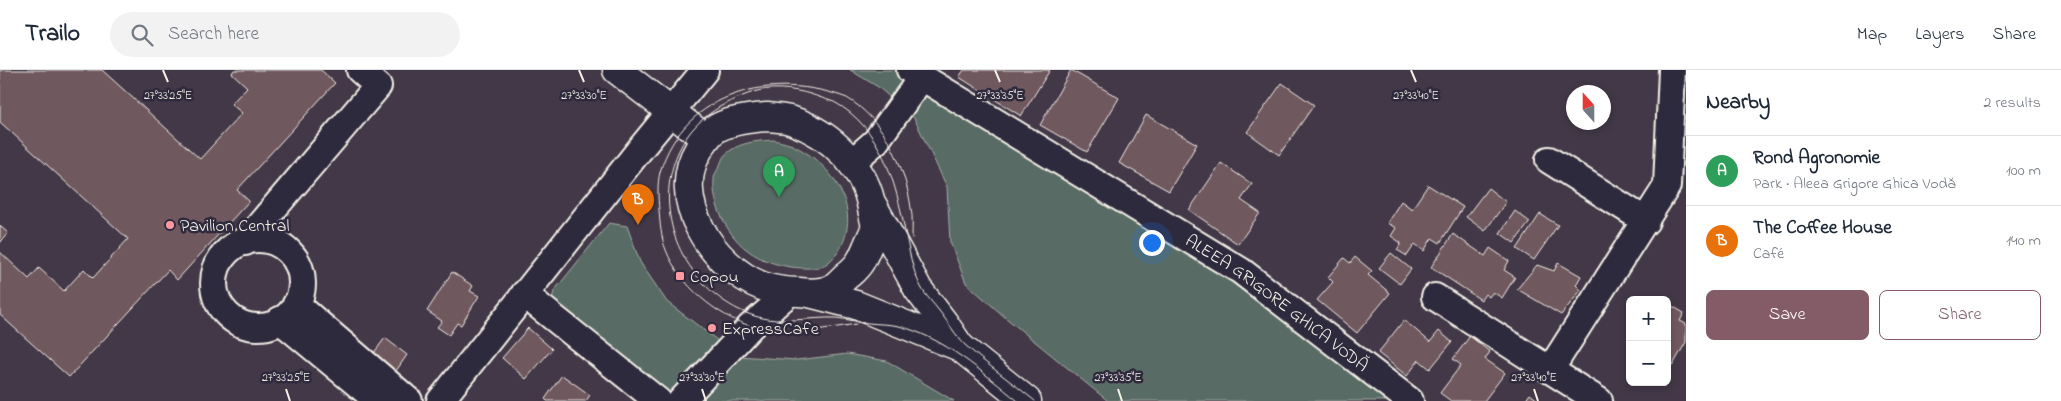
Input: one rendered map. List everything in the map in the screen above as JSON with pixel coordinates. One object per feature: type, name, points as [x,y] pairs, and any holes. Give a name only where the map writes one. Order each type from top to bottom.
[{"type":"main road","points":[[617,70],[705,138]]},
{"type":"main road","points":[[960,347],[856,305],[800,292],[762,286],[737,272],[719,255],[701,232],[692,204],[688,174],[705,138],[718,127],[743,119],[767,117],[792,120],[818,133],[833,144],[852,162],[866,186],[872,204],[918,289],[960,347],[1026,401]]},
{"type":"main road","points":[[800,292],[832,288],[862,262],[875,227],[872,204]]},
{"type":"street","points":[[245,242],[378,86],[360,70]]},
{"type":"street","points":[[440,401],[640,148],[705,70]]},
{"type":"street","points":[[1550,370],[1667,186],[1672,70]]},
{"type":"street","points":[[852,162],[876,141],[916,74]]},
{"type":"street","name":"ALEEA GRIGORE GHICA VODĂ","points":[[916,74],[1241,271],[1410,401]]},
{"type":"street","points":[[1549,160],[1646,220]]},
{"type":"street","points":[[252,239],[267,240],[281,245],[292,254],[299,267],[302,281],[300,295],[288,312],[271,325],[257,327],[243,324],[230,317],[221,306],[215,293],[215,278],[218,264],[227,252],[238,244],[252,239]]},
{"type":"street","points":[[681,401],[751,326],[800,292]]},
{"type":"street","points":[[524,294],[658,401]]},
{"type":"street","points":[[1435,297],[1599,401]]},
{"type":"street","points":[[288,312],[378,401]]},
{"type":"street","points":[[288,312],[409,401]]},
{"type":"green space","points":[[850,70],[892,70],[1248,286],[1392,401],[1108,401],[966,283],[950,242],[947,187],[914,118],[878,87]]},
{"type":"green space","points":[[774,140],[794,146],[822,165],[840,190],[846,204],[848,219],[846,234],[840,249],[829,262],[818,268],[787,266],[770,262],[753,254],[732,235],[718,208],[715,198],[714,177],[724,156],[742,145]]},
{"type":"green space","points":[[609,223],[627,226],[640,262],[667,302],[738,356],[797,360],[847,354],[887,361],[954,401],[674,401],[551,304],[554,291]]},
{"type":"building","name":"Pavilion Central","points":[[0,70],[102,70],[200,159],[242,113],[231,104],[247,87],[232,73],[234,70],[321,70],[335,83],[237,190],[249,201],[177,280],[168,270],[69,377],[0,315],[0,252],[29,279],[39,268],[64,291],[84,269],[93,278],[128,239],[0,122]]},
{"type":"building","points":[[964,70],[1050,70],[1021,116],[959,77]]},
{"type":"building","points":[[1071,70],[1119,98],[1087,152],[1040,125]]},
{"type":"building","points":[[1282,83],[1314,105],[1279,155],[1247,132]]},
{"type":"building","points":[[1146,115],[1197,144],[1169,191],[1119,163]]},
{"type":"building","points":[[1221,163],[1252,184],[1241,200],[1260,213],[1238,244],[1189,210]]},
{"type":"building","points":[[1428,185],[1463,207],[1440,243],[1432,238],[1424,251],[1415,244],[1407,256],[1397,250],[1401,243],[1391,236],[1396,228],[1387,223],[1401,201],[1412,209]]},
{"type":"building","points":[[1488,188],[1506,202],[1485,231],[1466,217]]},
{"type":"building","points":[[1515,211],[1530,222],[1514,243],[1500,233]]},
{"type":"building","points":[[1540,214],[1558,225],[1534,260],[1517,249]]},
{"type":"building","points":[[0,226],[8,233],[0,243]]},
{"type":"building","points":[[1453,234],[1485,256],[1490,248],[1509,261],[1504,270],[1515,277],[1502,298],[1493,292],[1489,297],[1485,294],[1481,300],[1431,267]]},
{"type":"building","points":[[1391,253],[1411,269],[1400,284],[1379,268]]},
{"type":"building","points":[[1355,257],[1372,271],[1368,275],[1390,293],[1357,333],[1317,300],[1333,282],[1328,277],[1344,258],[1350,263]]},
{"type":"building","points":[[1558,263],[1581,276],[1576,285],[1581,290],[1561,315],[1517,289],[1537,265],[1554,271]]},
{"type":"building","points":[[452,272],[473,286],[470,291],[479,296],[461,325],[457,323],[449,335],[437,327],[442,321],[427,311]]},
{"type":"building","points":[[1672,306],[1684,313],[1680,321],[1686,324],[1686,342],[1673,365],[1671,364]]},
{"type":"building","points":[[1404,320],[1430,342],[1439,331],[1452,342],[1430,369],[1419,360],[1407,376],[1378,353]]},
{"type":"building","points":[[528,328],[552,349],[526,379],[502,358]]},
{"type":"building","points":[[1470,336],[1490,352],[1485,359],[1505,373],[1484,401],[1451,401],[1440,393],[1461,365],[1453,359]]},
{"type":"building","points":[[385,338],[407,355],[396,371],[373,354]]},
{"type":"building","points":[[562,375],[590,395],[586,401],[547,401],[545,399]]},
{"type":"building","points":[[1530,394],[1539,401],[1525,401]]},
{"type":"tram line","points":[[856,324],[804,331],[764,329],[751,326],[725,315],[700,297],[672,263],[666,250],[660,225],[658,181],[672,144],[689,122],[710,106],[735,94],[762,88],[790,86],[819,90],[847,98],[872,119],[891,146],[898,161],[904,176],[911,208],[912,238]]},
{"type":"tram line","points":[[1018,401],[962,357],[916,331],[895,325],[864,323],[836,318],[767,319],[735,308],[714,294],[689,266],[675,236],[670,216],[669,184],[671,174],[676,158],[691,131],[702,120],[727,103],[741,96],[764,90],[780,89],[804,92],[834,102],[850,113],[864,126],[884,158],[897,194],[913,267],[923,290],[965,345],[1035,401]]},
{"type":"place","name":"Rond Agronomie","points":[[779,197]]},
{"type":"place","name":"Pavilion Central","points":[[170,225]]},
{"type":"place","name":"The Coffee House","points":[[638,225]]},
{"type":"place","name":"Copou","points":[[680,276]]},
{"type":"place","name":"ExpressCafe","points":[[712,328]]}]
